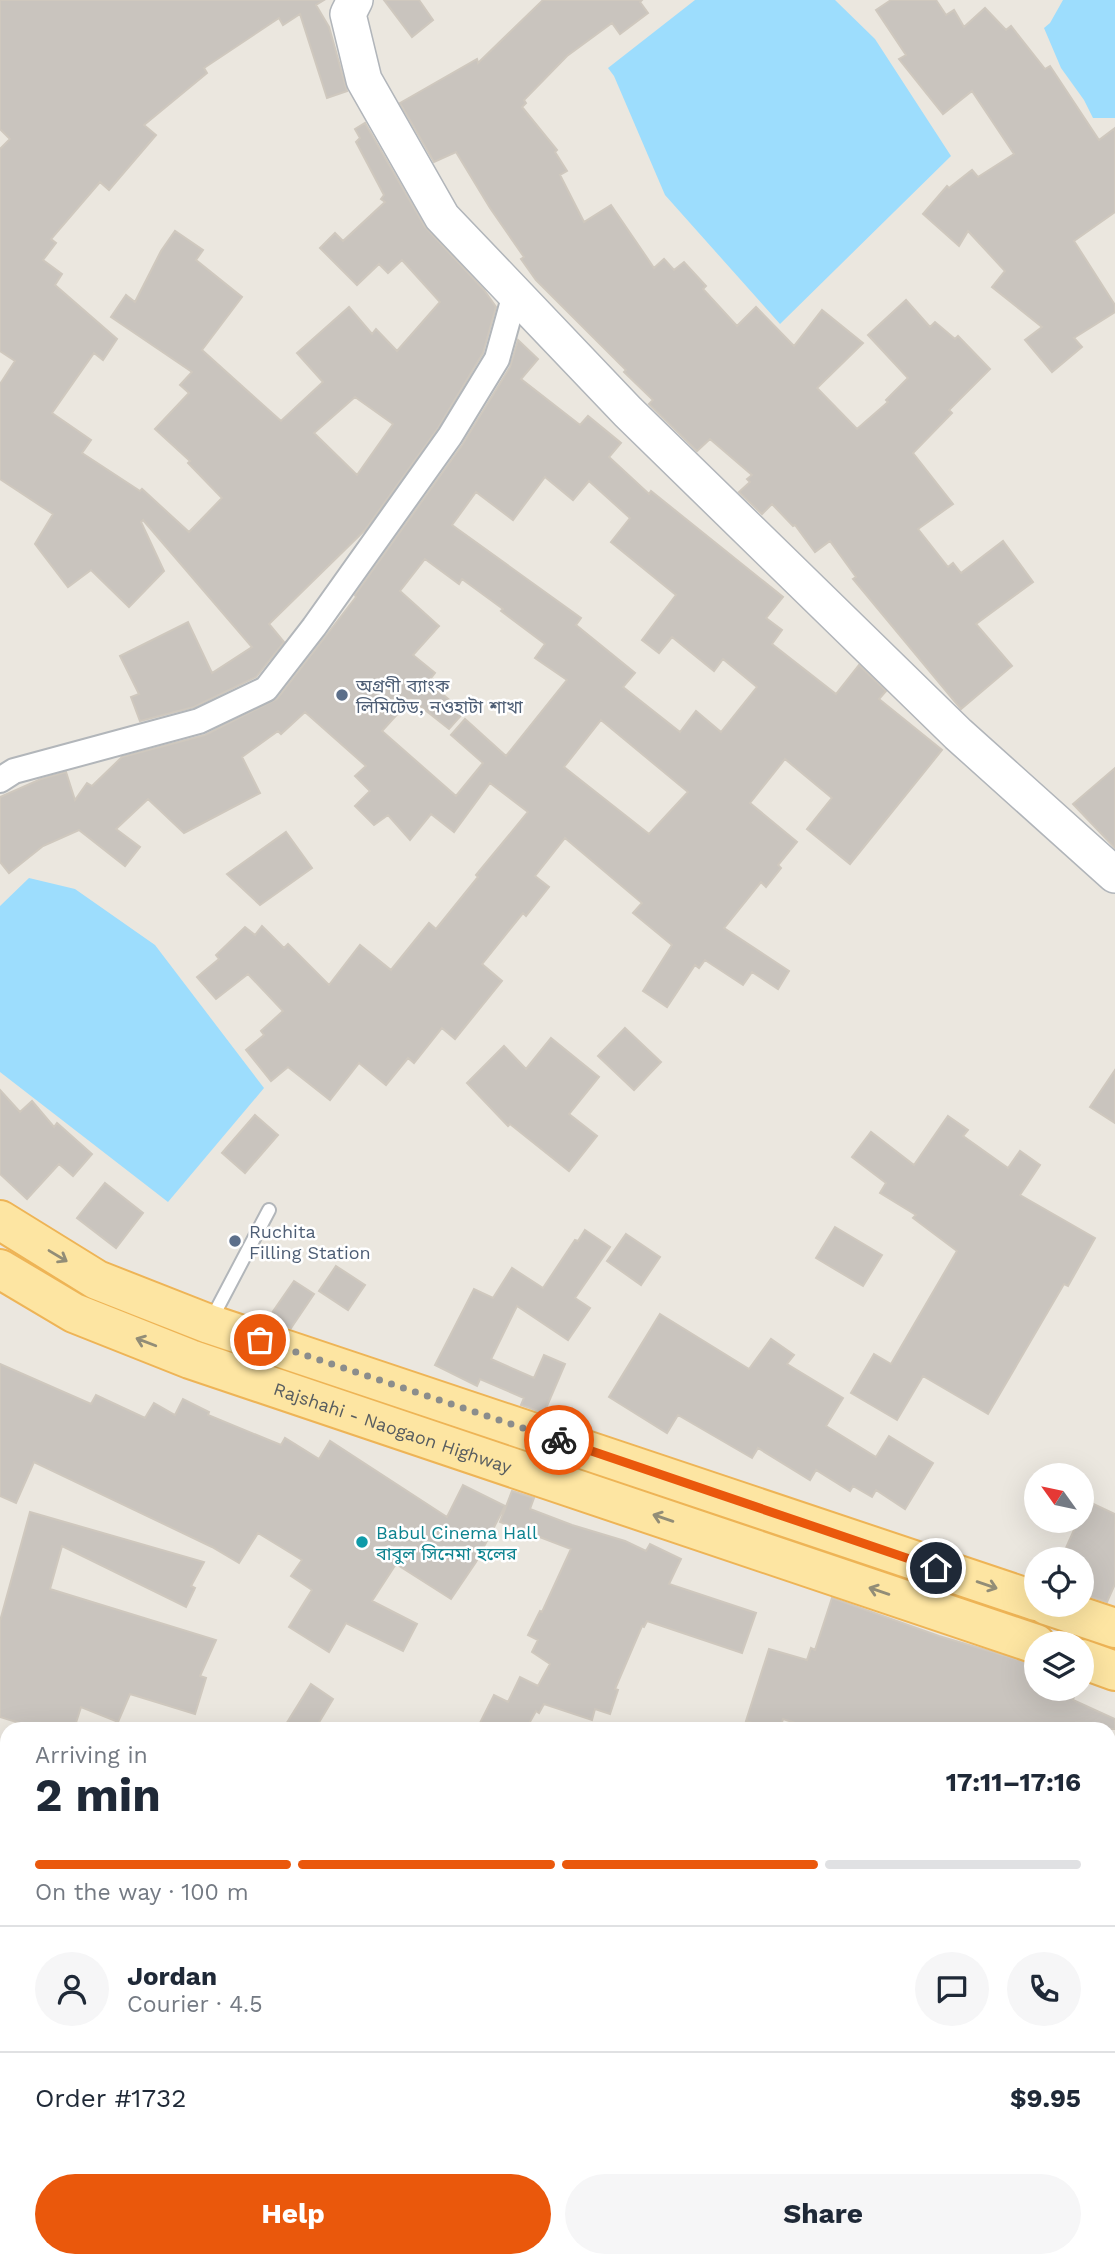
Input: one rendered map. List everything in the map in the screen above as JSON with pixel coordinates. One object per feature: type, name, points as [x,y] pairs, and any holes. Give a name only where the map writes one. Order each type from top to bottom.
[{"type":"main road","name":"Rajshahi - Naogaon Highway","points":[[0,1220],[200,1342],[1024,1640]]},
{"type":"main road","name":"Rajshahi - Naogaon Highway","points":[[0,1269],[74,1313],[200,1342],[1024,1597]]},
{"type":"main road","points":[[1082,1617],[1115,1628]]},
{"type":"main road","points":[[1094,1663],[1115,1671]]},
{"type":"street","points":[[355,0],[348,14],[364,80],[442,217],[628,412],[938,714],[1115,875]]},
{"type":"street","points":[[0,780],[14,771],[199,721],[266,689],[450,436],[497,359],[515,294]]},
{"type":"lane","points":[[200,1342],[269,1210]]},
{"type":"water","points":[[695,0],[835,0],[875,39],[951,156],[780,324],[665,195],[614,76],[608,68]]},
{"type":"water","points":[[1063,0],[1115,0],[1115,118],[1093,118],[1084,100],[1061,68],[1044,28],[1050,23]]},
{"type":"water","points":[[29,878],[75,889],[155,945],[264,1088],[168,1202],[0,1072],[0,906]]},
{"type":"building","points":[[0,0],[324,0],[316,5],[329,27],[347,91],[327,98],[300,14],[283,25],[279,18],[204,68],[207,73],[144,125],[156,135],[109,190],[100,182],[51,239],[56,243],[43,260],[62,274],[55,285],[117,339],[103,360],[94,353],[52,413],[91,440],[82,453],[140,491],[142,489],[189,532],[222,498],[188,463],[190,461],[155,429],[189,393],[180,385],[192,372],[111,317],[126,295],[135,302],[161,251],[175,231],[203,250],[196,260],[242,297],[202,350],[281,421],[323,382],[297,353],[349,307],[372,334],[376,329],[397,351],[440,302],[402,260],[388,273],[379,264],[357,285],[320,248],[335,233],[343,241],[385,202],[381,199],[384,195],[356,142],[360,138],[355,129],[365,123],[425,227],[484,290],[496,307],[483,353],[438,428],[365,530],[269,624],[284,642],[256,677],[194,707],[140,721],[131,697],[139,694],[120,656],[188,622],[212,673],[252,647],[143,520],[141,522],[164,571],[129,607],[91,570],[68,587],[35,544],[53,514],[0,479],[0,384],[15,361],[0,351],[0,149],[10,139],[0,129]],"holes":[[[355,397],[393,424],[357,475],[314,433]]]},
{"type":"building","points":[[384,0],[419,0],[433,20],[412,37]]},
{"type":"building","points":[[543,0],[642,0],[640,2],[648,13],[620,34],[612,23],[567,56],[524,100],[526,103],[522,107],[557,150],[555,152],[567,171],[560,175],[584,222],[611,205],[654,268],[664,259],[674,270],[684,262],[706,286],[703,289],[737,326],[756,307],[794,346],[822,310],[863,343],[817,388],[857,429],[888,402],[886,400],[908,378],[868,335],[906,300],[930,327],[935,322],[955,339],[958,336],[990,369],[949,410],[952,413],[913,453],[953,504],[918,529],[948,567],[953,563],[961,573],[1003,541],[1033,582],[976,624],[1012,666],[961,709],[853,579],[856,577],[830,541],[815,552],[795,525],[772,504],[762,514],[739,492],[750,482],[747,479],[752,475],[710,439],[697,451],[649,404],[653,400],[624,372],[626,370],[536,280],[456,152],[434,162],[400,103],[477,59],[478,63]]},
{"type":"building","points":[[891,0],[936,0],[946,15],[954,10],[964,27],[985,8],[1006,30],[1011,26],[1045,69],[1050,66],[1099,140],[1115,128],[1115,212],[1074,241],[1115,305],[1115,312],[1074,338],[1082,347],[1052,372],[1025,340],[1042,327],[992,287],[1005,271],[968,231],[959,246],[923,214],[947,186],[949,188],[972,170],[978,177],[1014,154],[972,91],[943,114],[899,59],[906,55],[876,10]]},
{"type":"building","points":[[518,340],[538,359],[521,379],[580,425],[588,416],[621,443],[609,457],[649,494],[651,491],[783,597],[766,618],[782,630],[772,644],[836,694],[859,665],[886,691],[879,699],[942,750],[850,864],[807,829],[832,798],[785,759],[750,803],[797,842],[778,865],[781,868],[766,887],[761,882],[724,928],[789,971],[778,989],[752,972],[743,985],[705,960],[699,968],[695,965],[667,1007],[643,991],[672,945],[633,913],[642,903],[565,838],[535,876],[549,887],[526,916],[523,913],[482,964],[502,981],[455,1039],[442,1028],[414,1063],[408,1058],[386,1085],[359,1063],[330,1100],[288,1067],[271,1081],[246,1050],[264,1035],[261,1031],[283,1011],[248,974],[216,999],[197,977],[219,959],[216,955],[245,927],[255,935],[262,926],[284,948],[288,944],[329,985],[360,945],[391,970],[429,923],[436,929],[528,812],[490,783],[454,832],[431,814],[410,840],[388,815],[374,825],[355,806],[370,791],[355,776],[366,766],[305,712],[281,734],[278,731],[242,757],[260,793],[184,833],[148,799],[116,829],[140,847],[125,866],[79,830],[43,846],[9,873],[0,862],[0,797],[41,779],[66,772],[75,800],[87,783],[92,786],[122,757],[205,735],[277,699],[356,597],[462,445],[510,367]],"holes":[[[545,477],[573,500],[589,481],[630,518],[611,542],[676,595],[642,640],[659,653],[672,637],[714,671],[723,659],[757,687],[721,732],[696,711],[680,732],[623,687],[635,673],[576,625],[581,618],[452,525],[476,492],[513,520]],[[425,559],[459,584],[462,579],[545,644],[535,658],[567,680],[506,756],[465,719],[451,735],[483,763],[456,796],[382,731],[411,699],[449,729],[464,712],[428,682],[435,673],[413,655],[439,626],[400,591]],[[601,720],[688,792],[649,834],[564,767]]]},
{"type":"building","points":[[1115,768],[1115,848],[1073,804]]},
{"type":"building","points":[[286,832],[312,868],[260,905],[227,874]]},
{"type":"building","points":[[625,1028],[661,1062],[634,1090],[598,1056]]},
{"type":"building","points":[[551,1038],[599,1077],[569,1114],[597,1136],[569,1171],[510,1124],[508,1126],[467,1083],[504,1046],[526,1069]]},
{"type":"building","points":[[1115,1070],[1115,1123],[1090,1107]]},
{"type":"building","points":[[0,1090],[20,1112],[32,1101],[54,1127],[57,1123],[92,1154],[73,1176],[59,1164],[27,1199],[0,1174]]},
{"type":"building","points":[[255,1115],[278,1135],[245,1173],[222,1153]]},
{"type":"building","points":[[948,1116],[968,1130],[963,1136],[1008,1168],[1020,1151],[1040,1165],[1020,1195],[1095,1238],[1068,1286],[1064,1284],[988,1414],[923,1376],[897,1420],[851,1393],[874,1354],[891,1364],[957,1251],[913,1218],[916,1215],[880,1193],[886,1183],[852,1157],[871,1132],[914,1165]]},
{"type":"building","points":[[105,1183],[143,1213],[116,1248],[77,1218]]},
{"type":"building","points":[[835,1227],[882,1255],[863,1286],[816,1258]]},
{"type":"building","points":[[585,1230],[610,1247],[575,1298],[590,1308],[568,1340],[517,1306],[491,1359],[534,1378],[544,1355],[565,1364],[544,1413],[521,1405],[524,1398],[480,1379],[477,1386],[435,1365],[474,1289],[493,1298],[512,1268],[543,1288],[575,1240],[578,1241]]},
{"type":"building","points":[[626,1234],[660,1257],[641,1285],[607,1261]]},
{"type":"building","points":[[336,1266],[365,1285],[348,1310],[319,1291]]},
{"type":"building","points":[[294,1281],[314,1294],[291,1328],[267,1320]]},
{"type":"building","points":[[660,1314],[749,1369],[771,1339],[794,1355],[787,1364],[843,1398],[826,1426],[876,1457],[889,1436],[933,1463],[905,1509],[876,1490],[872,1497],[853,1486],[850,1491],[816,1470],[810,1480],[758,1448],[752,1458],[678,1415],[667,1433],[609,1397]]},
{"type":"building","points":[[0,1364],[91,1404],[96,1395],[145,1418],[154,1403],[175,1415],[183,1399],[209,1412],[208,1415],[281,1445],[285,1438],[319,1459],[330,1441],[447,1517],[463,1485],[505,1506],[476,1562],[451,1599],[396,1564],[372,1601],[417,1624],[403,1651],[346,1623],[329,1652],[289,1627],[312,1590],[291,1576],[302,1560],[258,1533],[239,1563],[212,1547],[34,1462],[16,1503],[0,1496]]},
{"type":"building","points":[[512,1491],[534,1498],[530,1509],[625,1541],[646,1551],[650,1544],[681,1559],[669,1584],[756,1613],[742,1653],[647,1621],[644,1627],[642,1626],[615,1689],[618,1690],[610,1714],[595,1709],[592,1720],[544,1704],[530,1722],[480,1722],[494,1695],[508,1702],[520,1677],[538,1686],[550,1664],[532,1652],[538,1640],[528,1635],[540,1611],[542,1612],[571,1549],[500,1522]]},
{"type":"building","points":[[1094,1504],[1115,1514],[1115,1584],[1107,1602],[1094,1598],[1094,1547],[1066,1547],[1073,1533],[1094,1533]]},
{"type":"building","points":[[30,1512],[204,1562],[191,1586],[195,1588],[186,1607],[62,1546],[50,1589],[216,1640],[200,1676],[206,1678],[195,1714],[130,1694],[118,1722],[81,1707],[76,1722],[16,1722],[0,1717],[0,1621]]},
{"type":"building","points":[[832,1598],[939,1636],[1024,1661],[1024,1701],[1075,1701],[1115,1719],[1115,1722],[792,1722],[783,1719],[782,1722],[746,1721],[769,1649],[807,1660],[811,1648],[815,1650]]},
{"type":"building","points":[[311,1684],[333,1699],[319,1722],[287,1722]]},
{"type":"way so far","points":[[260,1340],[559,1440]]},
{"type":"place","name":"অগ্রণী ব্যাংক লিমিটেড, নওহাটা শাখা","points":[[342,695]]},
{"type":"place","name":"Ruchita Filling Station","points":[[235,1241]]},
{"type":"place","name":"Babul Cinema Hall বাবুল সিনেমা হলের","points":[[362,1542]]},
{"type":"route","points":[[559,1440],[936,1568]]}]
